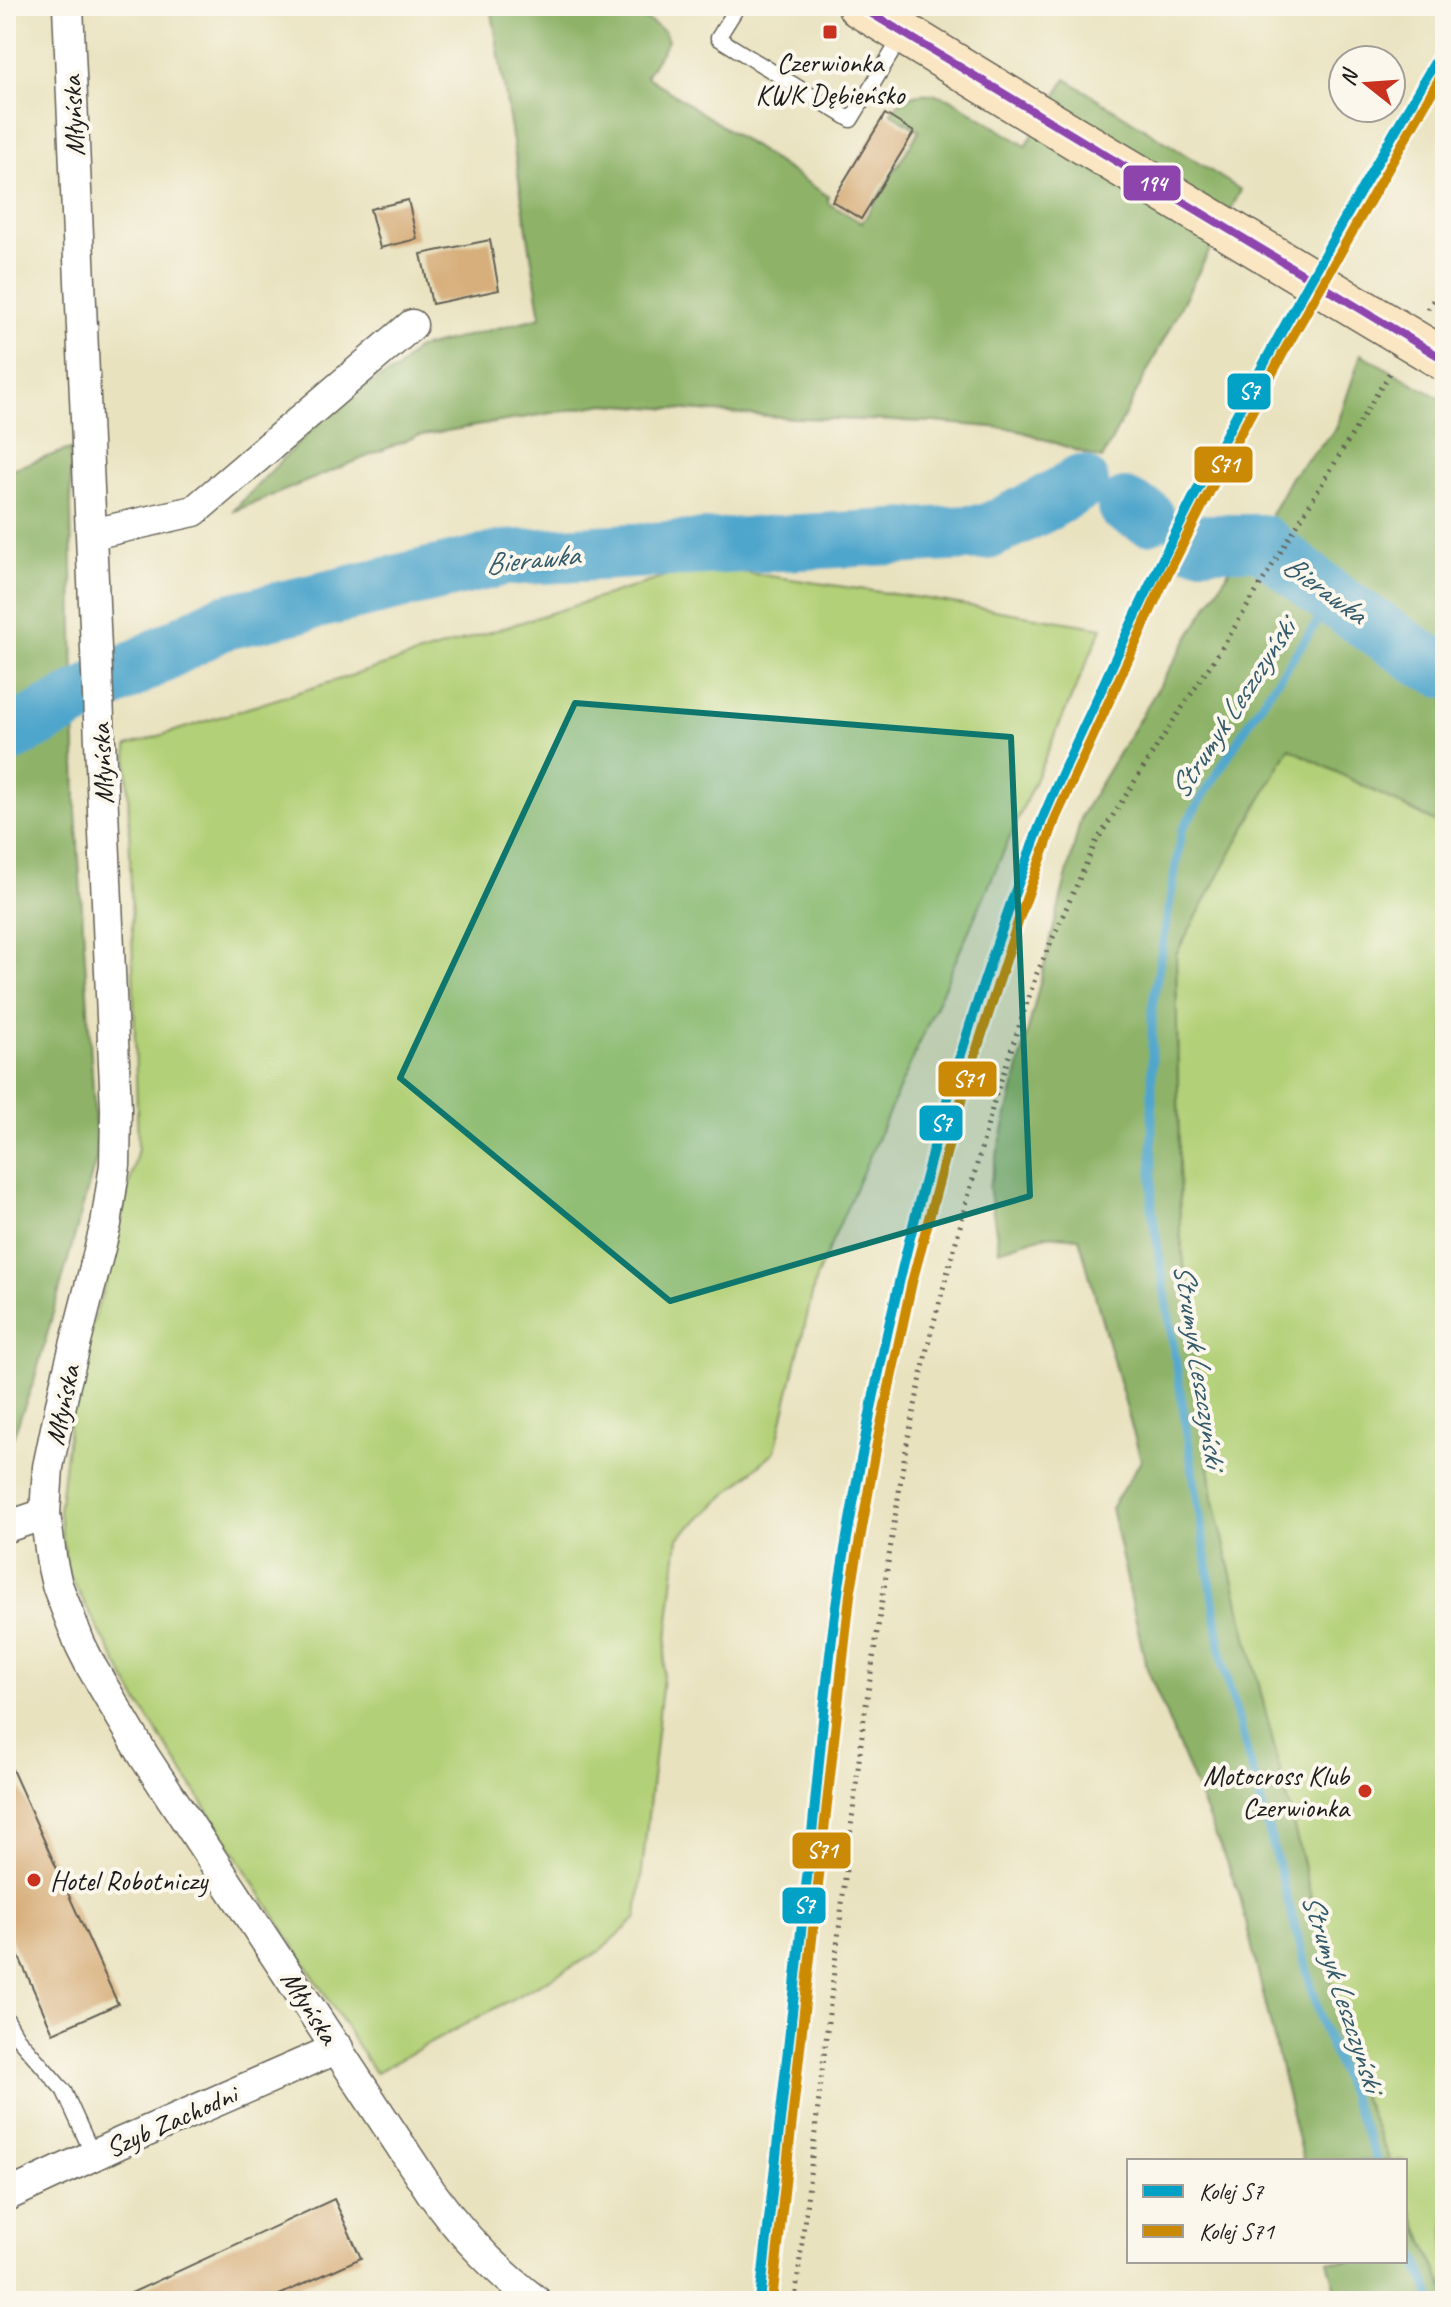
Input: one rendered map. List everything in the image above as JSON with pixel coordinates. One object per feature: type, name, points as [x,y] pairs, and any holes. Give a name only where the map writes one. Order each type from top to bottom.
[{"type":"main road","points":[[859,6],[1445,360]]},
{"type":"street","name":"Młyńska","points":[[68,6],[116,1109],[115,1165],[106,1224],[48,1467],[45,1514],[52,1563],[57,1585],[91,1666],[144,1756],[447,2215],[481,2254],[536,2301]]},
{"type":"street","points":[[92,534],[194,511],[412,325]]},
{"type":"street","points":[[6,1527],[45,1514]]},
{"type":"street","name":"Szyb Zachodni","points":[[6,2196],[338,2048]]},
{"type":"lane","points":[[738,6],[718,38],[851,120],[904,33]]},
{"type":"lane","points":[[6,2018],[17,2037],[64,2091],[93,2155]]},
{"type":"path","points":[[795,2301],[864,1718],[907,1441],[940,1295],[1015,1034],[1037,973],[1096,842],[1225,643],[1379,389]]},
{"type":"highlighted area","points":[[575,703],[1011,737],[1030,1196],[670,1301],[400,1078]]},
{"type":"green space","points":[[491,6],[625,6],[664,31],[668,41],[646,76],[828,196],[828,203],[862,223],[919,131],[891,113],[902,100],[924,94],[949,98],[1026,146],[1066,79],[1241,190],[1102,459],[1014,429],[605,404],[417,436],[232,512],[341,398],[397,370],[416,349],[541,317]]},
{"type":"green space","points":[[1361,354],[1445,401],[1445,827],[1289,748],[1176,954],[1180,1231],[1213,1498],[1357,2084],[1389,2159],[1303,2159],[1239,1893],[1146,1666],[1111,1508],[1141,1460],[1079,1238],[1047,1235],[999,1250],[989,1187],[1082,814],[1230,569],[1250,554],[1291,477],[1336,429]]},
{"type":"green space","points":[[70,449],[76,810],[97,1156],[34,1381],[6,1455],[6,471]]},
{"type":"green space","points":[[700,566],[1102,628],[816,1278],[775,1451],[678,1538],[637,1918],[599,1952],[375,2073],[137,1700],[67,1571],[59,1512],[74,1384],[110,1267],[138,1148],[127,746]]},
{"type":"green space","name":"Motocross Klub Czerwionka","points":[[1289,747],[1445,827],[1445,2290],[1407,2201],[1407,2159],[1389,2159],[1357,2084],[1213,1498],[1180,1231],[1176,954]]},
{"type":"green space","points":[[1407,2201],[1445,2290],[1445,2301],[1339,2301],[1329,2263],[1407,2263]]},
{"type":"building","points":[[885,114],[914,132],[861,219],[832,201]]},
{"type":"building","points":[[408,200],[417,239],[380,248],[370,209]]},
{"type":"building","points":[[490,240],[499,290],[432,304],[421,254]]},
{"type":"building","name":"Hotel Robotniczy","points":[[6,1756],[118,2004],[53,2033],[6,1928]]},
{"type":"building","points":[[334,2199],[361,2258],[266,2301],[114,2301]]},
{"type":"waterway","name":"Bierawka","points":[[6,737],[221,623],[504,558],[987,532],[1081,483]]},
{"type":"waterway","name":"Bierawka","points":[[1125,506],[1147,517]]},
{"type":"waterway","name":"Bierawka","points":[[1194,542],[1261,542],[1333,599],[1424,660],[1445,670]]},
{"type":"waterway","name":"Strumyk Leszczyński","points":[[1333,599],[1253,716],[1182,830],[1152,1008],[1152,1209],[1223,1664],[1322,2025],[1376,2159]]},
{"type":"waterway","name":"Strumyk Leszczyński","points":[[1407,2236],[1433,2301]]},
{"type":"rail line","name":"S7","points":[[760,2301],[839,1586],[855,1491],[895,1299],[944,1110],[1004,924],[1044,815],[1139,607],[1264,363],[1445,45]]},
{"type":"rail line","name":"S71","points":[[772,2301],[850,1595],[878,1438],[912,1282],[953,1128],[1020,916],[1056,817],[1164,581],[1283,353],[1445,69]]},
{"type":"transit line","name":"194","points":[[859,6],[1445,360]]},
{"type":"place","name":"Czerwionka KWK Dębieńsko","points":[[830,32]]},
{"type":"place","name":"Motocross Klub Czerwionka","points":[[1365,1791]]},
{"type":"place","name":"Hotel Robotniczy","points":[[34,1880]]}]
